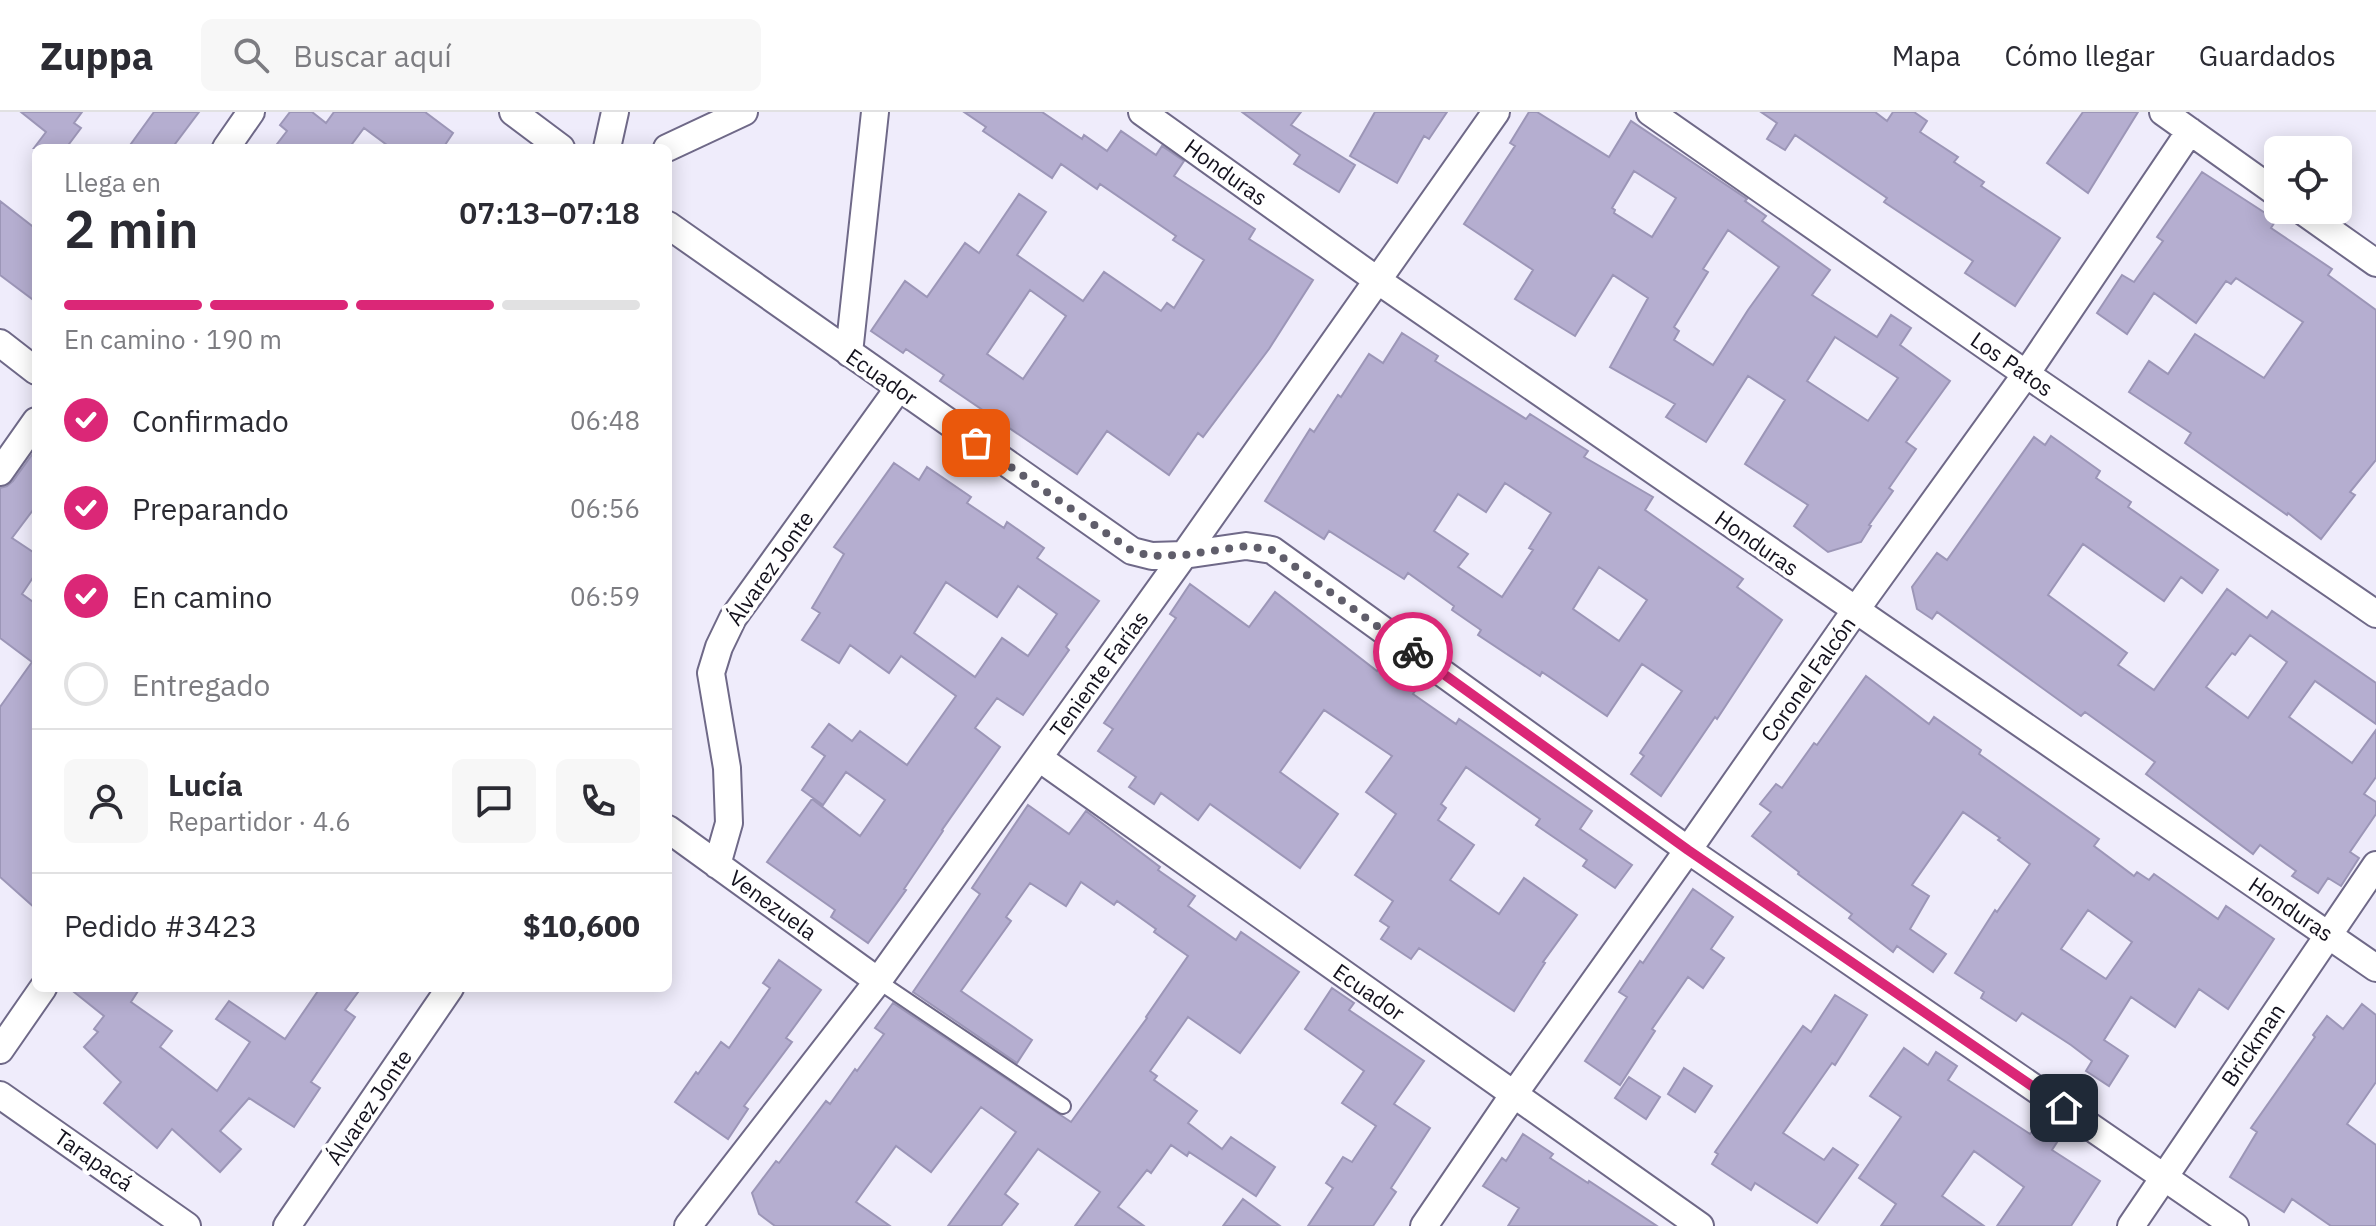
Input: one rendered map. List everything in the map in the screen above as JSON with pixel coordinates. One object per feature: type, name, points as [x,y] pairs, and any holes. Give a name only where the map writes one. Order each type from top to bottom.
[{"type":"street","points":[[229,144],[251,112]]},
{"type":"street","points":[[513,112],[556,144]]},
{"type":"street","points":[[608,144],[615,112]]},
{"type":"street","points":[[672,146],[744,112]]},
{"type":"street","points":[[849,353],[875,112]]},
{"type":"street","name":"Honduras","points":[[1142,112],[1377,280],[2376,968]]},
{"type":"street","name":"Teniente Farías","points":[[698,1222],[1039,758],[1496,112]]},
{"type":"street","name":"Los Patos","points":[[1650,112],[2376,614]]},
{"type":"street","points":[[2163,112],[2264,184]]},
{"type":"street","name":"Coronel Falcón","points":[[1424,1226],[1855,611],[2026,374],[2190,131]]},
{"type":"street","points":[[2321,224],[2376,263]]},
{"type":"street","name":"Ecuador","points":[[672,228],[1132,551],[1152,556],[1246,546],[1272,550],[1688,850],[2235,1226]]},
{"type":"street","points":[[0,343],[32,368]]},
{"type":"street","name":"Álvarez Jonte","points":[[717,865],[729,823],[727,768],[711,673],[719,647],[733,618],[898,389]]},
{"type":"street","points":[[0,472],[32,427]]},
{"type":"street","name":"Ecuador","points":[[1039,758],[1700,1226]]},
{"type":"street","name":"Venezuela","points":[[672,832],[878,981]]},
{"type":"street","name":"Brickman","points":[[2131,1226],[2376,865]]},
{"type":"street","points":[[0,1050],[40,992]]},
{"type":"street","name":"Álvarez Jonte","points":[[287,1226],[447,992]]},
{"type":"street","name":"Tarapacá","points":[[0,1095],[187,1226]]},
{"type":"lane","points":[[878,981],[1063,1106]]},
{"type":"building","points":[[21,112],[82,112],[74,123],[81,128],[69,144],[37,144],[46,132]]},
{"type":"building","points":[[154,112],[199,112],[175,144],[131,144]]},
{"type":"building","points":[[290,112],[312,112],[326,123],[334,112],[425,112],[453,133],[446,144],[386,144],[364,128],[352,144],[277,144],[287,131],[280,125]]},
{"type":"building","points":[[964,112],[1042,112],[1082,139],[1084,135],[1107,151],[1121,131],[1156,155],[1162,146],[1184,161],[1174,176],[1255,229],[1249,239],[1313,280],[1269,349],[1203,437],[1198,433],[1169,475],[1107,431],[1077,474],[940,381],[944,375],[906,349],[903,353],[871,331],[905,281],[927,297],[965,243],[979,253],[1019,194],[1046,212],[1017,255],[1083,301],[1104,272],[1161,311],[1167,303],[1174,308],[1204,260],[1173,240],[1176,236],[1100,184],[1097,189],[1061,164],[1052,178],[983,131],[986,127]],"holes":[[[1030,290],[1066,316],[1023,379],[987,354]]]},
{"type":"building","points":[[1242,112],[1301,112],[1291,125],[1355,165],[1339,192],[1294,164],[1300,155]]},
{"type":"building","points":[[1375,112],[1447,112],[1429,139],[1424,136],[1397,183],[1350,156]]},
{"type":"building","points":[[1529,112],[1537,112],[1609,157],[1631,121],[1747,199],[1745,201],[1766,216],[1762,221],[1830,270],[1812,295],[1877,337],[1891,315],[1911,328],[1900,345],[1950,381],[1906,442],[1916,449],[1889,488],[1893,491],[1861,542],[1828,552],[1794,526],[1808,505],[1745,464],[1785,400],[1748,376],[1706,442],[1666,417],[1675,404],[1610,367],[1648,298],[1613,275],[1575,336],[1515,299],[1533,270],[1464,224],[1515,146],[1510,143]],"holes":[[[1634,171],[1676,198],[1652,237],[1614,213],[1612,208]],[[1728,230],[1779,267],[1713,365],[1674,340],[1679,331],[1674,327],[1708,272],[1703,269]],[[1835,337],[1898,378],[1868,421],[1807,381]]]},
{"type":"building","points":[[1761,112],[1875,112],[1887,121],[1893,112],[1914,112],[1927,121],[1920,132],[1958,157],[1954,162],[1984,182],[1981,186],[2060,238],[2015,306],[1965,273],[1973,261],[1884,202],[1887,198],[1795,135],[1785,150],[1767,139],[1777,123]]},
{"type":"building","points":[[2083,112],[2138,112],[2088,193],[2047,163]]},
{"type":"building","points":[[2202,172],[2264,212],[2264,224],[2274,224],[2271,228],[2332,269],[2328,275],[2376,310],[2376,460],[2350,492],[2355,495],[2321,539],[2185,443],[2191,433],[2129,392],[2149,361],[2168,374],[2195,334],[2264,378],[2303,322],[2236,278],[2231,284],[2226,281],[2196,323],[2154,293],[2127,334],[2097,313],[2122,275],[2134,282],[2163,241],[2157,237]]},
{"type":"building","points":[[0,201],[32,226],[32,299],[0,275]]},
{"type":"building","points":[[1402,333],[1438,356],[1435,361],[1526,419],[1530,414],[1588,451],[1584,457],[1653,497],[1645,510],[1743,579],[1737,587],[1782,620],[1717,719],[1715,717],[1661,796],[1631,774],[1644,756],[1640,753],[1682,691],[1642,664],[1607,716],[1542,672],[1540,676],[1478,635],[1481,630],[1452,610],[1454,606],[1408,573],[1404,579],[1329,531],[1324,539],[1265,501],[1310,429],[1314,432],[1369,354],[1383,363]],"holes":[[[1505,483],[1551,513],[1529,548],[1533,550],[1502,597],[1458,567],[1468,554],[1434,531],[1458,494],[1486,512]],[[1599,567],[1647,600],[1619,641],[1573,609]]]},
{"type":"building","points":[[2051,436],[2100,471],[2096,478],[2131,502],[2128,507],[2218,570],[2202,593],[2181,577],[2164,601],[2083,544],[2048,595],[2127,653],[2118,665],[2154,690],[2227,589],[2267,618],[2272,611],[2376,683],[2376,724],[2315,681],[2289,717],[2352,763],[2376,730],[2376,777],[2364,794],[2376,802],[2376,814],[2350,852],[2359,858],[2341,886],[2328,878],[2318,893],[2292,876],[2296,871],[2260,845],[2253,854],[2146,774],[2155,762],[2085,712],[2081,716],[1937,612],[1932,619],[1917,609],[1912,587],[1937,553],[1947,560],[2034,437],[2045,445]],"holes":[[[2250,635],[2287,662],[2248,718],[2206,687]]]},
{"type":"building","points":[[32,455],[32,511],[12,538],[32,551],[32,579],[22,594],[32,601],[32,662],[0,638],[0,488],[13,481]]},
{"type":"building","points":[[894,463],[919,480],[927,467],[971,497],[967,503],[1004,528],[1007,522],[1044,548],[1037,558],[1099,601],[1023,715],[997,698],[975,728],[1000,747],[868,943],[831,917],[835,910],[767,862],[812,799],[860,836],[885,800],[846,772],[823,805],[802,790],[825,756],[812,747],[829,724],[852,741],[860,731],[907,765],[956,696],[901,656],[889,673],[850,645],[839,663],[802,640],[820,613],[812,608],[844,554],[834,547]],"holes":[[[946,582],[997,617],[1018,586],[1057,614],[1028,656],[1002,638],[975,677],[914,633]]]},
{"type":"building","points":[[1190,584],[1249,627],[1275,592],[1377,671],[1383,663],[1418,687],[1413,694],[1456,724],[1459,719],[1592,811],[1580,829],[1632,865],[1615,888],[1583,866],[1587,860],[1536,825],[1540,819],[1466,767],[1441,804],[1446,808],[1438,820],[1474,845],[1450,880],[1499,914],[1524,878],[1577,915],[1543,962],[1514,1011],[1419,948],[1411,959],[1381,939],[1389,927],[1380,921],[1393,901],[1355,875],[1396,814],[1366,792],[1392,756],[1324,710],[1280,772],[1338,814],[1300,868],[1210,804],[1198,820],[1161,793],[1154,804],[1129,787],[1136,777],[1098,751],[1113,729],[1104,723],[1176,618],[1170,614]]},
{"type":"building","points":[[32,662],[32,905],[0,877],[0,707]]},
{"type":"building","points":[[1866,676],[1929,724],[1934,717],[1981,750],[1979,754],[2099,839],[2094,846],[2134,876],[2137,872],[2149,880],[2154,874],[2218,919],[2226,906],[2274,939],[2228,1009],[2199,989],[2175,1027],[2131,997],[2104,1040],[2128,1056],[2109,1086],[2086,1071],[2092,1061],[2071,1045],[2022,1013],[2016,1021],[1981,998],[1984,992],[1955,973],[1995,910],[1997,912],[2030,864],[1963,812],[1912,885],[1929,896],[1910,929],[1946,954],[1933,972],[1897,946],[1893,952],[1849,918],[1852,914],[1752,836],[1771,812],[1760,804],[1776,784],[1782,788],[1814,743],[1817,745]],"holes":[[[2088,910],[2132,942],[2106,979],[2061,949]]]},
{"type":"building","points":[[1028,805],[1069,834],[1086,811],[1195,896],[1188,906],[1236,940],[1241,932],[1299,972],[1240,1053],[1188,1017],[1150,1071],[1157,1076],[1154,1080],[1197,1111],[1188,1123],[1222,1149],[1231,1137],[1275,1167],[1256,1196],[1189,1152],[1187,1156],[1171,1145],[1151,1173],[1147,1170],[1118,1207],[1144,1226],[1075,1226],[1100,1192],[1038,1149],[1005,1194],[1018,1204],[1001,1226],[948,1226],[1016,1132],[981,1107],[931,1172],[896,1146],[856,1202],[890,1226],[775,1226],[759,1214],[752,1193],[826,1101],[830,1104],[855,1069],[857,1071],[884,1034],[875,1028],[893,1003],[1071,1122],[1188,956],[1117,901],[1114,905],[1081,882],[1066,906],[1030,883],[1006,917],[1011,921],[961,991],[1032,1040],[1017,1063],[913,992],[980,894],[972,888]]},
{"type":"building","points":[[1693,889],[1733,917],[1711,949],[1724,958],[1703,988],[1688,977],[1652,1029],[1655,1031],[1620,1085],[1585,1061],[1627,997],[1619,992],[1640,961],[1643,963]]},
{"type":"building","points":[[779,960],[821,990],[786,1038],[792,1042],[744,1106],[748,1109],[728,1139],[675,1102],[721,1042],[729,1048],[770,988],[763,983]]},
{"type":"building","points":[[1332,988],[1354,1003],[1349,1010],[1424,1061],[1394,1104],[1430,1128],[1391,1188],[1396,1192],[1373,1226],[1308,1226],[1333,1188],[1326,1183],[1343,1157],[1352,1162],[1376,1126],[1342,1103],[1364,1071],[1305,1029]]},
{"type":"building","points":[[74,992],[137,992],[131,1002],[172,1031],[160,1047],[217,1091],[250,1042],[216,1019],[229,1001],[285,1039],[317,992],[358,992],[345,1010],[355,1017],[311,1082],[320,1088],[294,1127],[249,1098],[220,1131],[241,1149],[220,1172],[172,1129],[157,1148],[104,1103],[121,1082],[84,1047],[98,1032],[94,1029],[104,1016]]},
{"type":"building","points":[[1835,995],[1867,1015],[1835,1065],[1832,1063],[1783,1133],[1824,1160],[1833,1148],[1858,1165],[1817,1223],[1755,1183],[1751,1190],[1712,1164],[1718,1154],[1715,1152],[1803,1026],[1811,1032]]},
{"type":"building","points":[[2362,1004],[2376,1015],[2376,1082],[2347,1124],[2376,1145],[2376,1226],[2331,1226],[2292,1199],[2284,1212],[2230,1177],[2257,1132],[2251,1128],[2327,1016],[2343,1029]]},
{"type":"building","points":[[1904,1048],[1928,1065],[1936,1052],[1957,1066],[1948,1080],[2030,1134],[2039,1121],[2061,1136],[2052,1150],[2100,1181],[2071,1226],[1997,1226],[2024,1187],[1974,1151],[1942,1196],[1984,1226],[1881,1226],[1896,1204],[1859,1178],[1901,1117],[1870,1096]]},
{"type":"building","points":[[1684,1068],[1712,1086],[1695,1112],[1668,1094]]},
{"type":"building","points":[[1629,1077],[1660,1097],[1646,1119],[1615,1098]]},
{"type":"building","points":[[1523,1134],[1553,1154],[1550,1158],[1657,1226],[1508,1226],[1519,1208],[1483,1186],[1502,1158],[1506,1161]]},
{"type":"building","points":[[1243,1199],[1280,1226],[1223,1226]]},
{"type":"way so far","points":[[976,443],[1132,551],[1152,556],[1246,546],[1272,550],[1413,652]]},
{"type":"route","points":[[1413,652],[1688,850],[2064,1108]]}]
